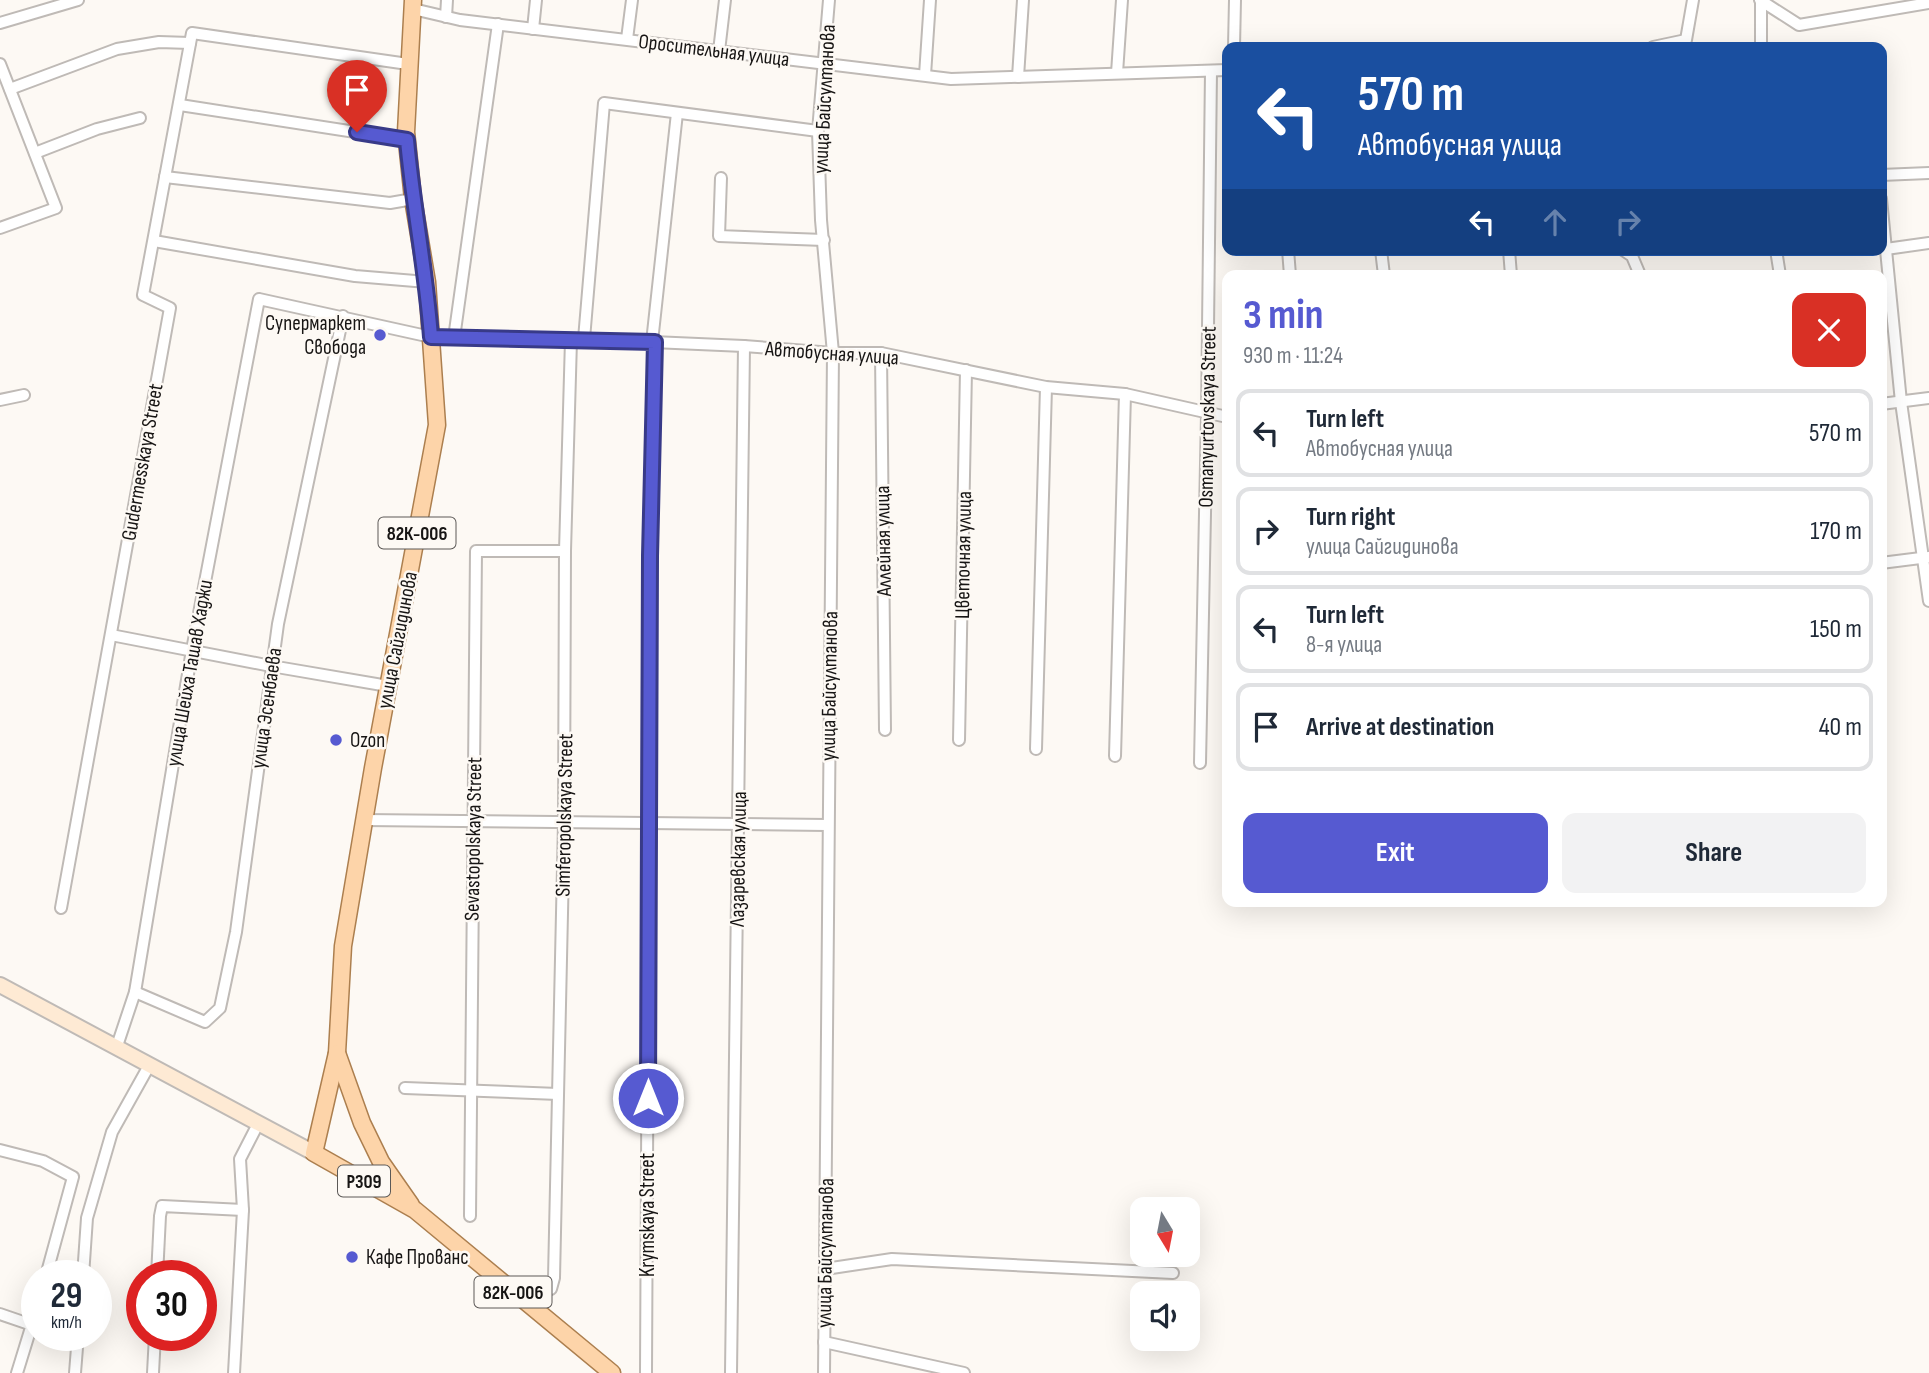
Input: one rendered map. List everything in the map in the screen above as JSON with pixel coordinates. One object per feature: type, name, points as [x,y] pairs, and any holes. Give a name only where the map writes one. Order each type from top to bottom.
[{"type":"main road","name":"улица Сайгидинова","points":[[314,1153],[337,1054],[343,946],[437,425],[427,282],[413,199],[407,140],[408,64],[413,5]]},
{"type":"main road","points":[[0,985],[314,1153]]},
{"type":"main road","name":"82К-006","points":[[337,1054],[362,1123],[381,1162],[415,1210],[612,1373]]},
{"type":"main road","name":"Р309","points":[[314,1153],[415,1210]]},
{"type":"street","points":[[0,23],[78,0]]},
{"type":"street","points":[[446,17],[447,0]]},
{"type":"street","points":[[533,29],[536,0]]},
{"type":"street","points":[[627,39],[632,0]]},
{"type":"street","points":[[719,51],[725,0]]},
{"type":"street","name":"улица Байсултанова","points":[[824,1373],[833,353],[817,131],[829,0]]},
{"type":"street","points":[[925,75],[930,0]]},
{"type":"street","points":[[1018,77],[1023,0]]},
{"type":"street","points":[[1117,73],[1122,0]]},
{"type":"street","points":[[1234,42],[1235,0]]},
{"type":"street","points":[[1677,42],[1686,40],[1693,0]]},
{"type":"street","points":[[1760,1],[1798,25],[1929,3]]},
{"type":"street","points":[[1760,1],[1760,42]]},
{"type":"street","name":"Оросительная улица","points":[[413,5],[446,17],[533,29],[951,79],[1222,70]]},
{"type":"street","points":[[454,338],[498,24]]},
{"type":"street","points":[[10,89],[117,49],[191,38],[408,64]]},
{"type":"street","name":"Gudermesskaya Street","points":[[61,908],[170,307],[143,295],[191,38]]},
{"type":"street","points":[[0,64],[56,208],[0,228]]},
{"type":"street","name":"Osmanyurtovskaya Street","points":[[1200,763],[1211,71]]},
{"type":"street","points":[[584,339],[604,103],[817,131]]},
{"type":"street","points":[[180,105],[407,140]]},
{"type":"street","name":"Krymskaya Street","points":[[646,1373],[650,556],[654,342],[677,113]]},
{"type":"street","points":[[35,153],[97,129],[140,118]]},
{"type":"street","points":[[1887,175],[1929,173]]},
{"type":"street","points":[[165,177],[390,203],[413,199]]},
{"type":"street","points":[[721,178],[719,236],[824,240]]},
{"type":"street","points":[[153,241],[355,276],[427,282]]},
{"type":"street","points":[[1887,249],[1929,243]]},
{"type":"street","points":[[1887,256],[1901,402],[1926,557],[1929,601]]},
{"type":"street","name":"Автобусная улица","points":[[259,299],[431,337],[584,339],[833,353],[881,353],[1046,387],[1125,394],[1222,417]]},
{"type":"street","name":"улица Шейха Ташав Хаджи","points":[[117,1046],[135,992],[192,650],[259,299]]},
{"type":"street","name":"улица Эсенбаева","points":[[135,992],[205,1022],[220,1008],[236,932],[278,624],[343,316]]},
{"type":"street","name":"Simferopolskaya Street","points":[[551,1289],[554,1278],[564,822],[565,551],[571,340]]},
{"type":"street","name":"Лазаревская улица","points":[[731,1373],[744,346]]},
{"type":"street","name":"Аллейная улица","points":[[881,353],[885,730]]},
{"type":"street","name":"Цветочная улица","points":[[959,740],[966,370]]},
{"type":"street","points":[[1036,749],[1046,387]]},
{"type":"street","points":[[1115,756],[1125,394]]},
{"type":"street","points":[[0,400],[23,395]]},
{"type":"street","points":[[1887,403],[1929,398]]},
{"type":"street","name":"Sevastopolskaya Street","points":[[470,1216],[477,551],[565,551]]},
{"type":"street","points":[[1887,562],[1926,557]]},
{"type":"street","points":[[111,635],[388,686]]},
{"type":"street","points":[[364,820],[827,825]]},
{"type":"street","points":[[84,1260],[87,1218],[112,1132],[150,1064]]},
{"type":"street","points":[[405,1088],[558,1094]]},
{"type":"street","points":[[234,1373],[243,1210],[240,1159],[258,1124]]},
{"type":"street","points":[[0,1150],[43,1161],[73,1177],[50,1260]]},
{"type":"street","points":[[158,1260],[162,1206],[243,1210]]},
{"type":"street","points":[[825,1269],[892,1259],[1173,1273]]},
{"type":"street","points":[[0,1314],[21,1321]]},
{"type":"street","points":[[824,1342],[964,1373]]},
{"type":"street","points":[[17,1373],[24,1351]]},
{"type":"street","points":[[75,1373],[77,1351]]},
{"type":"street","points":[[153,1373],[154,1351]]},
{"type":"place","name":"Супермаркет Свобода","points":[[380,335]]},
{"type":"place","name":"Ozon","points":[[336,740]]},
{"type":"place","name":"Кафе Прованс","points":[[352,1257]]},
{"type":"route","points":[[357,132],[407,140],[413,199],[427,282],[431,337],[655,342],[650,556],[648,1098]]}]
